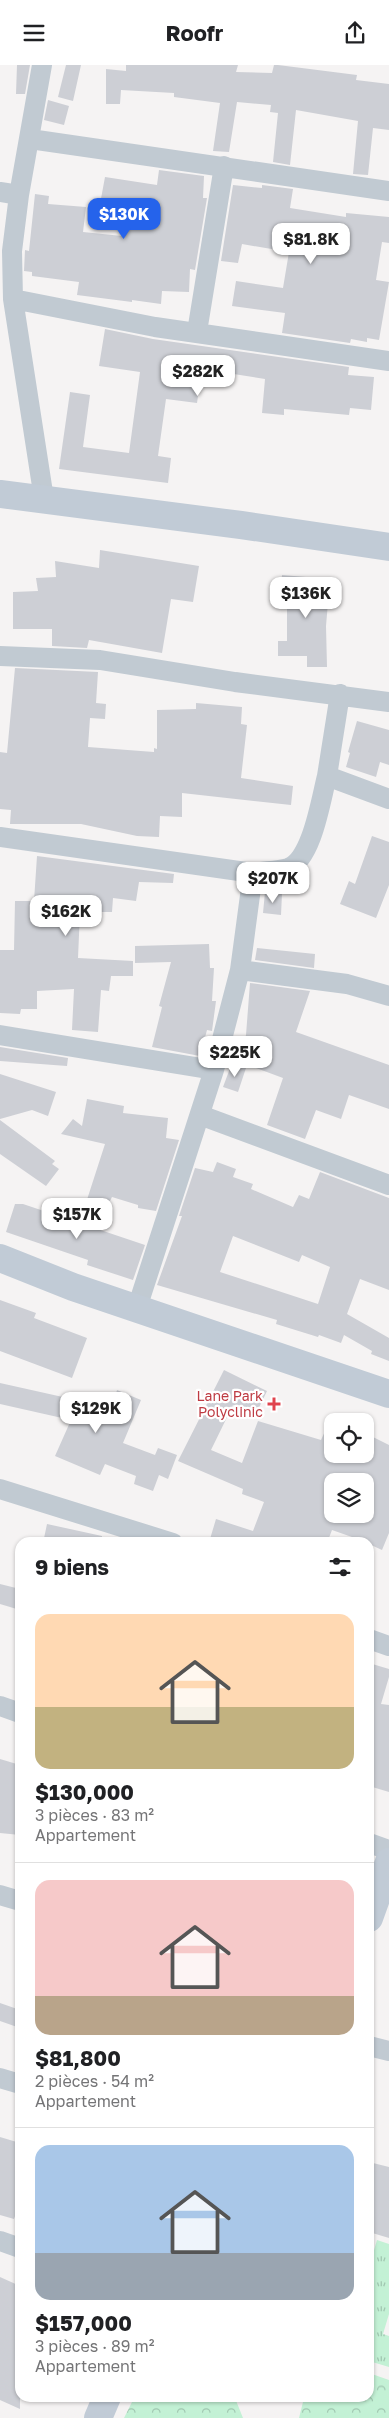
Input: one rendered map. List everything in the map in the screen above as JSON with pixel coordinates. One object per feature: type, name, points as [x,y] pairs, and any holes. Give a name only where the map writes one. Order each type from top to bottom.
[{"type":"street","points":[[42,65],[30,139],[9,193],[14,299],[44,499]]},
{"type":"street","points":[[30,139],[389,191]]},
{"type":"street","points":[[197,332],[224,167]]},
{"type":"street","points":[[14,299],[155,327],[389,361]]},
{"type":"street","points":[[0,494],[389,547]]},
{"type":"street","points":[[0,656],[100,660],[236,682],[340,694],[389,702]]},
{"type":"street","points":[[0,837],[253,873],[289,868],[299,862],[307,848],[327,776],[340,694]]},
{"type":"street","points":[[327,776],[389,799]]},
{"type":"street","points":[[137,1308],[214,1070],[240,970],[253,873]]},
{"type":"street","points":[[240,970],[347,984],[389,996]]},
{"type":"street","points":[[0,1035],[214,1070]]},
{"type":"street","points":[[200,1115],[389,1185]]},
{"type":"street","points":[[0,1258],[72,1287],[389,1394]]},
{"type":"street","points":[[0,1489],[155,1537]]},
{"type":"street","points":[[374,1640],[389,1645]]},
{"type":"street","points":[[0,1706],[15,1711]]},
{"type":"street","points":[[374,1845],[389,1851]]},
{"type":"street","points":[[374,1904],[389,1862]]},
{"type":"street","points":[[0,1895],[15,1900]]},
{"type":"street","points":[[374,2047],[389,2051]]},
{"type":"street","points":[[0,2077],[15,2082]]},
{"type":"street","points":[[0,2241],[15,2246]]},
{"type":"street","points":[[98,2418],[105,2402]]},
{"type":"green space","points":[[377,2240],[389,2244],[389,2314],[383,2334],[389,2336],[389,2367],[374,2362],[374,2250]]},
{"type":"green space","points":[[374,2375],[389,2380],[389,2418],[299,2418],[303,2402],[374,2402]]},
{"type":"green space","points":[[132,2402],[237,2402],[243,2418],[124,2418]]},
{"type":"building","points":[[17,65],[30,65],[25,94],[16,94]]},
{"type":"building","points":[[66,65],[81,65],[73,101],[58,97]]},
{"type":"building","points":[[126,65],[238,65],[236,72],[272,73],[274,65],[278,65],[357,75],[356,80],[389,84],[389,130],[373,128],[368,175],[353,174],[358,121],[296,110],[290,165],[273,162],[278,113],[270,112],[271,105],[237,102],[229,152],[213,151],[220,103],[174,97],[174,93],[121,90],[120,104],[106,104],[106,69],[126,71]]},
{"type":"building","points":[[48,100],[69,106],[64,125],[44,120]]},
{"type":"building","points":[[159,170],[204,176],[203,198],[207,198],[195,270],[190,269],[189,292],[162,291],[161,304],[77,295],[79,282],[32,276],[32,272],[24,271],[25,250],[29,251],[35,194],[49,196],[48,204],[86,207],[83,232],[122,236],[124,208],[100,204],[105,177],[157,185]]},
{"type":"building","points":[[233,185],[262,188],[262,185],[293,189],[290,208],[346,217],[346,213],[389,217],[389,243],[382,242],[376,280],[389,282],[379,340],[367,338],[367,342],[351,339],[350,343],[282,333],[285,313],[232,306],[236,281],[283,288],[289,252],[242,244],[238,263],[221,261]]},
{"type":"building","points":[[105,329],[153,339],[349,367],[348,375],[374,377],[371,410],[350,408],[349,415],[284,409],[284,415],[262,413],[265,379],[202,369],[197,403],[166,399],[158,456],[171,458],[168,483],[59,469],[70,392],[90,395],[83,447],[129,453],[140,372],[99,366]]},
{"type":"building","points":[[100,550],[199,566],[193,602],[171,599],[162,653],[89,640],[87,648],[52,646],[52,629],[13,629],[13,592],[38,591],[36,578],[56,577],[55,561],[99,568]]},
{"type":"building","points":[[282,575],[330,579],[326,626],[327,667],[307,667],[307,656],[278,656],[278,641],[287,641],[287,604],[280,603]]},
{"type":"building","points":[[15,668],[98,672],[96,703],[106,704],[105,719],[90,718],[88,747],[154,752],[154,748],[157,749],[157,710],[196,709],[196,703],[242,707],[241,724],[247,725],[241,778],[293,786],[291,805],[182,793],[182,817],[160,816],[159,837],[137,836],[81,824],[10,824],[11,810],[0,809],[0,752],[7,753]]},
{"type":"building","points":[[357,721],[389,730],[389,765],[380,762],[376,777],[346,767],[350,753],[348,752]]},
{"type":"building","points":[[372,836],[389,842],[389,885],[376,918],[340,904],[349,881],[355,884]]},
{"type":"building","points":[[37,856],[174,874],[173,883],[139,882],[136,901],[113,898],[112,912],[80,912],[78,958],[133,961],[133,976],[111,976],[109,991],[101,990],[98,1032],[72,1030],[74,989],[37,991],[37,1009],[21,1009],[20,1014],[0,1013],[0,950],[14,950],[15,901],[34,901]]},
{"type":"building","points":[[265,892],[282,894],[281,915],[263,913]]},
{"type":"building","points":[[209,944],[210,968],[214,968],[212,1001],[216,1001],[212,1031],[207,1030],[200,1056],[152,1047],[162,1007],[159,1006],[171,962],[135,963],[135,946]]},
{"type":"building","points":[[257,948],[315,954],[314,968],[255,960]]},
{"type":"building","points":[[250,983],[310,991],[296,1032],[389,1065],[389,1109],[349,1095],[341,1119],[316,1110],[305,1139],[267,1125],[283,1078],[237,1061],[246,1035]]},
{"type":"building","points":[[0,1047],[68,1058],[67,1066],[0,1061]]},
{"type":"building","points":[[232,1063],[246,1068],[238,1092],[223,1087]]},
{"type":"building","points":[[0,1074],[56,1092],[48,1116],[32,1110],[0,1119]]},
{"type":"building","points":[[87,1099],[124,1106],[123,1113],[168,1118],[166,1138],[179,1140],[156,1211],[138,1208],[138,1205],[112,1197],[99,1223],[83,1212],[105,1144],[61,1134],[73,1119],[82,1126]]},
{"type":"building","points":[[0,1120],[55,1161],[52,1164],[59,1169],[46,1186],[0,1154]]},
{"type":"building","points":[[217,1162],[236,1169],[233,1177],[253,1184],[251,1189],[293,1207],[299,1195],[309,1199],[320,1172],[389,1198],[389,1290],[360,1279],[347,1314],[389,1338],[389,1361],[371,1354],[372,1351],[344,1335],[341,1343],[319,1335],[318,1337],[276,1324],[277,1320],[157,1285],[182,1216],[179,1216],[195,1168],[213,1172]],"holes":[[[233,1236],[299,1262],[302,1255],[330,1267],[318,1304],[220,1272]]]},
{"type":"building","points":[[15,1204],[23,1204],[145,1245],[133,1280],[87,1265],[88,1260],[6,1232]]},
{"type":"building","points":[[0,1300],[36,1313],[34,1318],[87,1338],[72,1378],[0,1351]]},
{"type":"building","points":[[224,1370],[267,1391],[255,1416],[233,1405],[211,1450],[242,1463],[258,1421],[321,1440],[324,1433],[324,1463],[374,1463],[374,1438],[389,1445],[389,1533],[382,1550],[374,1546],[374,1537],[352,1537],[332,1530],[329,1537],[211,1537],[216,1519],[253,1531],[264,1502],[242,1494],[243,1489],[178,1461]]},
{"type":"building","points":[[0,1383],[112,1408],[117,1390],[141,1400],[123,1443],[155,1455],[158,1448],[177,1455],[168,1479],[159,1475],[153,1491],[134,1484],[136,1476],[105,1464],[100,1475],[55,1456],[71,1420],[0,1404]]},
{"type":"building","points":[[47,1524],[102,1536],[102,1537],[44,1537]]},
{"type":"building","points":[[0,1584],[15,1588],[15,1608],[0,1604]]},
{"type":"building","points":[[374,1664],[389,1669],[389,1677],[381,1704],[389,1705],[389,1792],[374,1788]]},
{"type":"building","points":[[0,1759],[15,1764],[15,1834],[0,1833]]},
{"type":"building","points":[[0,2003],[15,2008],[15,2026],[0,2021]]},
{"type":"building","points":[[0,2137],[15,2142],[15,2216],[14,2219],[0,2215]]},
{"type":"building","points":[[374,2163],[389,2167],[389,2238],[374,2234]]},
{"type":"building","points":[[0,2277],[15,2284],[15,2402],[20,2402],[20,2409],[0,2400]]},
{"type":"place","name":"Lane Park Polyclinic","points":[[274,1404]]}]
